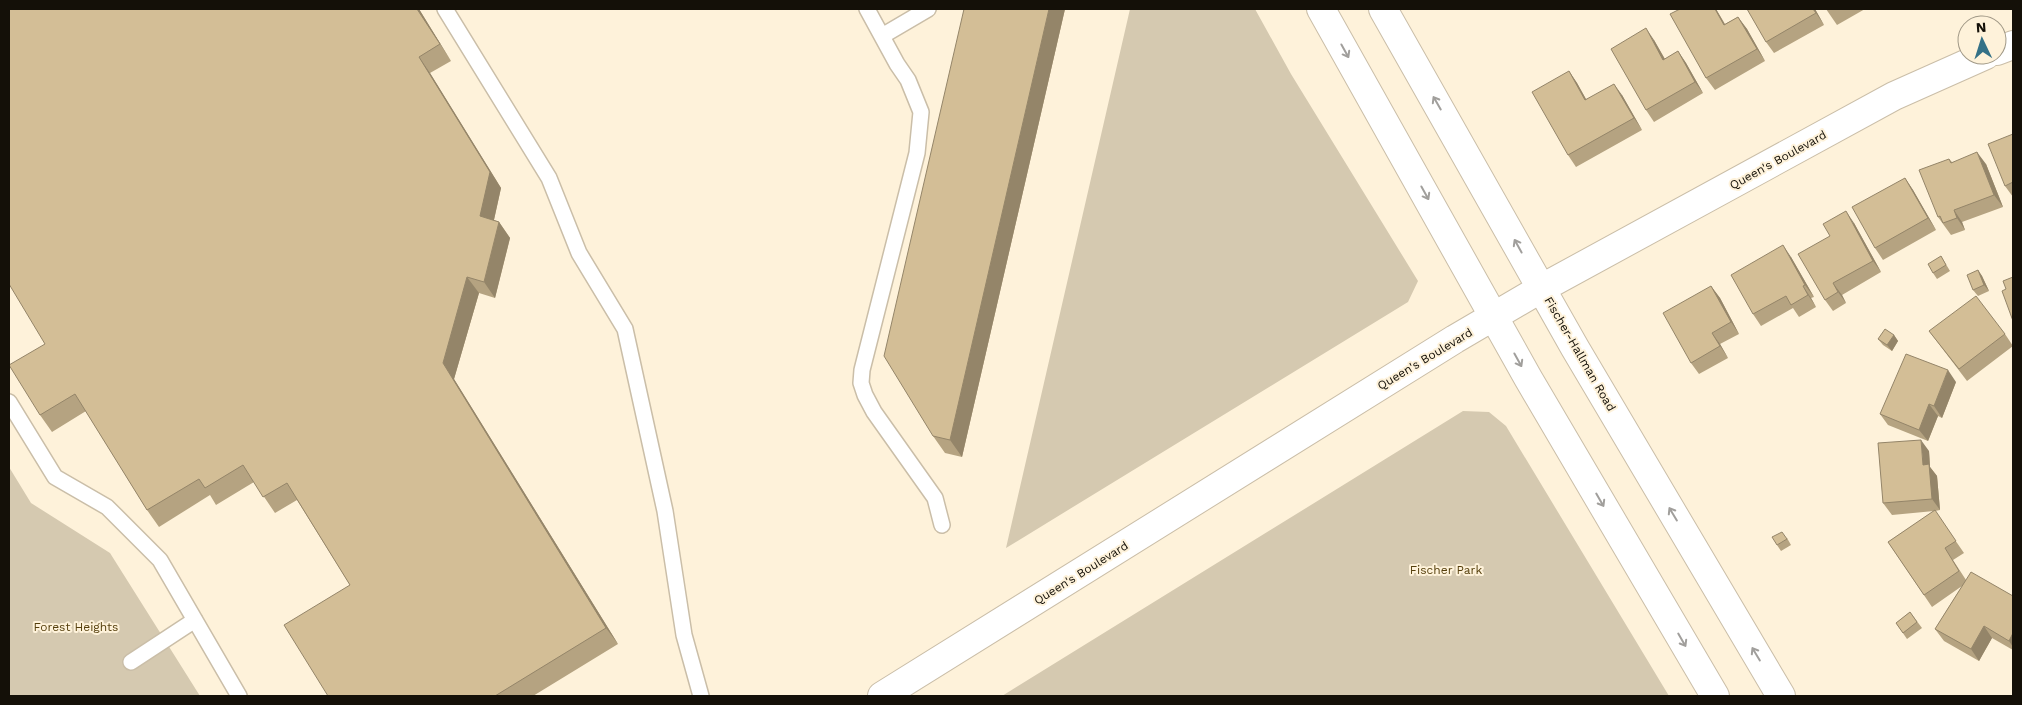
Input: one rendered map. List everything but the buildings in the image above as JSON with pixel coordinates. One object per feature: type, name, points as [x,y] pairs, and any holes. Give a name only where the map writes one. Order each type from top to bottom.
[{"type":"main road","points":[[1321,9],[1494,317],[1715,696]]},
{"type":"main road","name":"Fischer-Hallman Road","points":[[1383,9],[1576,348],[1781,696]]},
{"type":"main road","name":"Queen's Boulevard","points":[[882,696],[1455,339],[1542,288],[1894,96],[1964,65]]},
{"type":"lane","points":[[445,9],[549,178],[579,253],[625,329],[665,511],[684,635],[701,696]]},
{"type":"lane","points":[[867,9],[897,64],[908,80],[919,102],[921,112],[917,153],[882,286],[862,370],[861,383],[874,412],[935,498],[942,525]]},
{"type":"lane","points":[[882,36],[928,9]]},
{"type":"lane","points":[[9,402],[55,477],[107,507],[160,560],[239,696]]},
{"type":"lane","points":[[131,662],[195,620]]},
{"type":"green space","points":[[1130,9],[1255,9],[1291,74],[1418,281],[1408,302],[1006,548]]},
{"type":"green space","name":"Fischer Park","points":[[1463,411],[1489,412],[1506,426],[1669,696],[1002,696]]},
{"type":"green space","name":"Forest Heights","points":[[9,467],[31,503],[110,553],[200,696],[9,696]]}]
